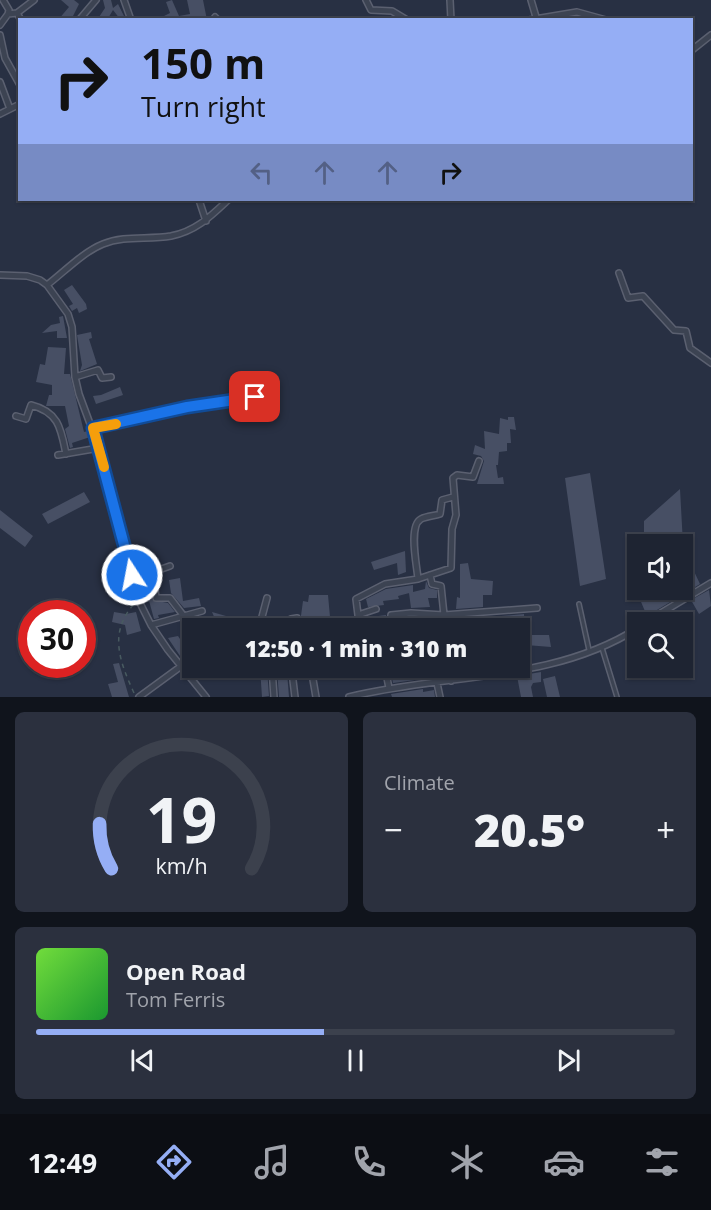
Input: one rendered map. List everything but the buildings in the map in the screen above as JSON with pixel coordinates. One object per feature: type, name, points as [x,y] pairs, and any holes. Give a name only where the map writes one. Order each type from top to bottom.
[{"type":"street","points":[[8,14],[16,13],[34,0]]},
{"type":"street","points":[[81,18],[96,0]]},
{"type":"street","points":[[124,0],[130,18]]},
{"type":"street","points":[[366,0],[371,10],[392,11],[404,18]]},
{"type":"street","points":[[450,0],[452,18]]},
{"type":"street","points":[[531,0],[536,17],[577,12],[599,18]]},
{"type":"street","points":[[0,25],[9,10],[3,1]]},
{"type":"street","points":[[16,13],[20,18]]},
{"type":"street","points":[[0,34],[6,69],[18,83]]},
{"type":"street","points":[[693,49],[711,35]]},
{"type":"street","points":[[0,82],[10,109]]},
{"type":"street","points":[[0,114],[18,105]]},
{"type":"street","points":[[199,201],[206,221]]},
{"type":"street","points":[[47,285],[102,244],[127,239],[171,236],[206,221],[227,201]]},
{"type":"street","points":[[619,273],[627,298],[643,296],[675,331],[687,332],[691,349],[711,363]]},
{"type":"street","points":[[0,275],[33,277],[47,285],[70,321],[75,376],[99,448],[111,504],[126,548],[138,599],[151,625],[180,667],[206,697]]},
{"type":"street","points":[[75,376],[98,370],[102,378],[111,377]]},
{"type":"street","points":[[93,428],[187,407],[255,397]]},
{"type":"street","points":[[16,416],[26,419],[31,405],[45,410],[60,424],[66,453]]},
{"type":"street","points":[[58,455],[99,448]]},
{"type":"street","points":[[358,618],[355,600],[358,596],[385,584],[446,572],[452,566],[452,529],[456,513],[453,497],[454,476],[472,477],[479,461]]},
{"type":"street","points":[[418,579],[415,525],[421,519],[440,514],[442,500],[453,497]]},
{"type":"street","points":[[170,566],[153,572],[156,598],[170,598],[183,615]]},
{"type":"street","points":[[430,575],[432,584],[441,585],[444,618]]},
{"type":"street","points":[[663,612],[711,583]]},
{"type":"street","points":[[262,618],[267,598]]},
{"type":"street","points":[[391,618],[391,615],[411,613],[444,615],[537,608]]},
{"type":"street","points":[[358,615],[376,609]]},
{"type":"street","points":[[151,625],[202,611]]},
{"type":"street","points":[[349,697],[389,688],[507,674],[590,652],[627,634]]},
{"type":"street","points":[[137,697],[180,667]]},
{"type":"street","points":[[273,678],[274,697]]},
{"type":"street","points":[[293,678],[296,697]]},
{"type":"street","points":[[313,678],[316,697]]},
{"type":"street","points":[[387,678],[389,688]]},
{"type":"street","points":[[437,683],[440,697]]},
{"type":"lane","points":[[579,604],[590,652]]},
{"type":"lane","points":[[602,648],[617,697]]},
{"type":"path","points":[[137,697],[117,648],[126,614],[138,599]]},
{"type":"slow traffic","points":[[104,467],[93,428],[116,424]]},
{"type":"route","points":[[132,575],[124,541],[111,504],[93,428],[187,407],[255,397]]}]
